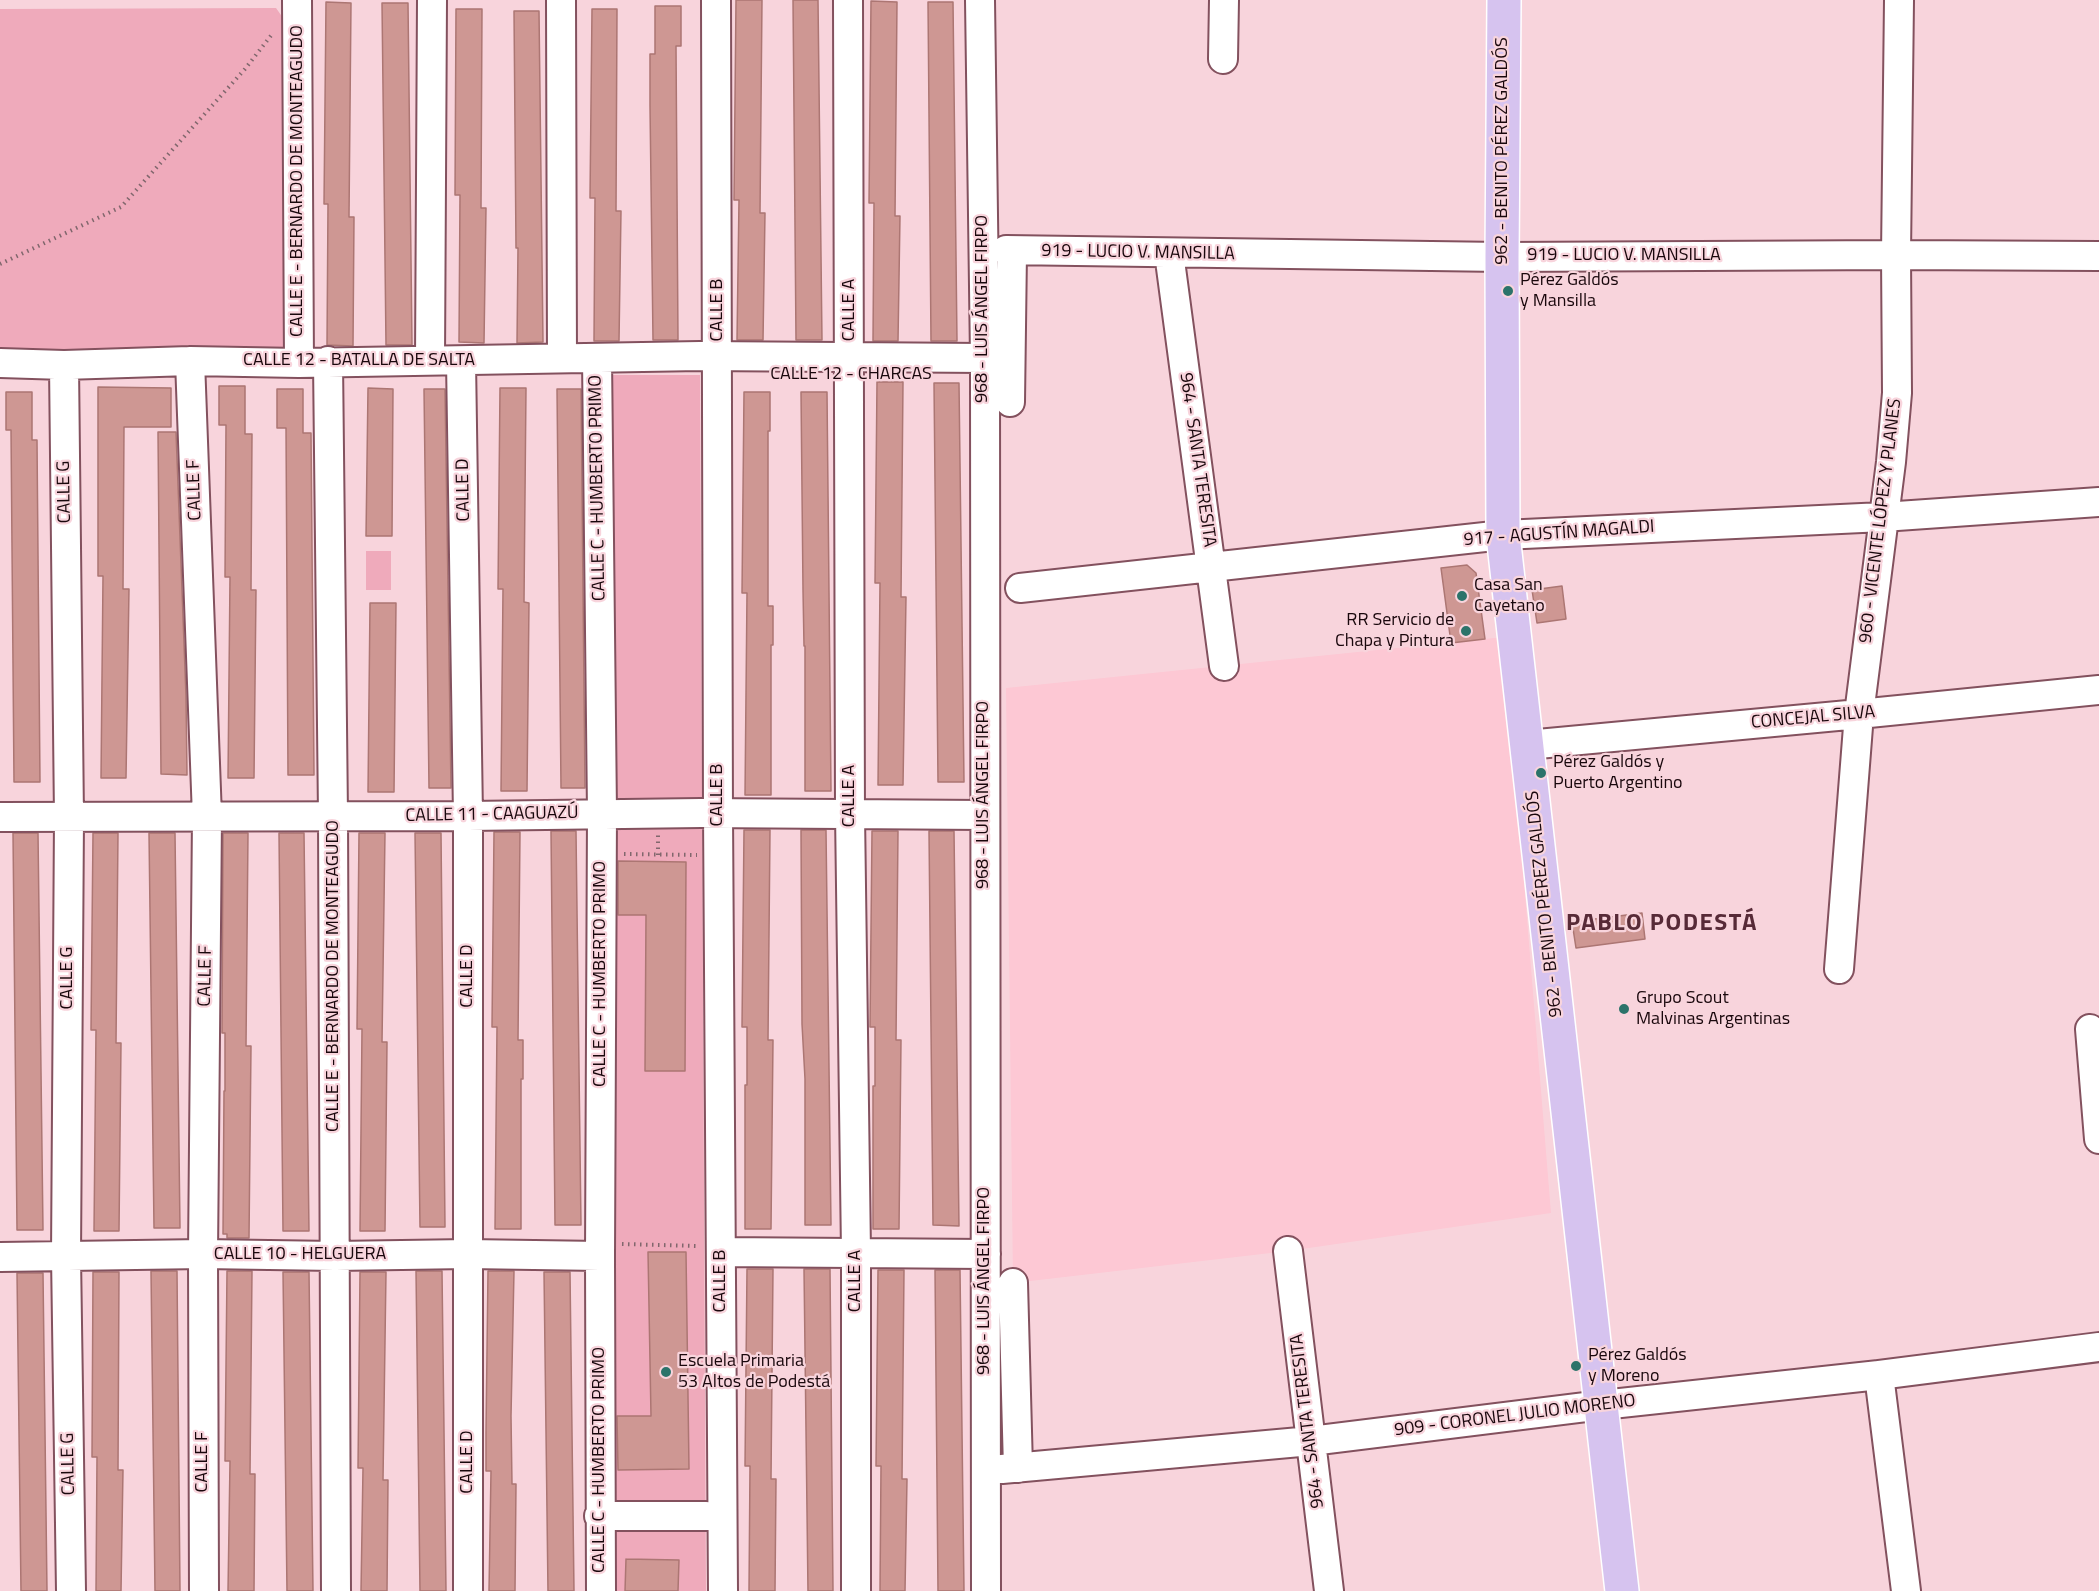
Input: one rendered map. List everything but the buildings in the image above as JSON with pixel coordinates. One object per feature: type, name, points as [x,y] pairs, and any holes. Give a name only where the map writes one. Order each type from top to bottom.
[{"type":"main road","name":"962 - BENITO PÉREZ GALDÓS","points":[[1504,0],[1503,535],[1622,1591]]},
{"type":"street","name":"CALLE E - BERNARDO DE MONTEAGUDO","points":[[297,0],[299,363]]},
{"type":"street","points":[[430,360],[432,0]]},
{"type":"street","points":[[561,0],[562,358]]},
{"type":"street","name":"CALLE B","points":[[699,0],[709,366]]},
{"type":"street","name":"CALLE B","points":[[706,1591],[705,1516],[713,1249],[709,813],[709,366],[716,0]]},
{"type":"street","name":"CALLE A","points":[[848,0],[849,813],[856,1252],[856,1591]]},
{"type":"street","name":"968 - LUIS ÁNGEL FIRPO","points":[[980,0],[985,367],[986,1591]]},
{"type":"street","points":[[1223,59],[1224,0]]},
{"type":"street","name":"960 - VICENTE LÓPEZ Y PLANES","points":[[1839,969],[1859,714],[1891,462],[1897,393],[1899,0]]},
{"type":"street","name":"919 - LUCIO V. MANSILLA","points":[[1010,402],[1009,251],[1502,257],[2099,256]]},
{"type":"street","name":"964 - SANTA TERESITA","points":[[1169,254],[1224,666]]},
{"type":"street","name":"CALLE 12 - BATALLA DE SALTA","points":[[0,378],[64,371],[299,363],[328,369],[430,360],[462,369],[562,358],[597,366]]},
{"type":"street","name":"CALLE 12 - BATALLA DE SALTA","points":[[0,363],[64,371]]},
{"type":"street","name":"CALLE C - HUMBERTO PRIMO","points":[[597,366],[603,813],[600,1250],[601,1591]]},
{"type":"street","name":"CALLE 12 - BATALLA DE SALTA","points":[[190,368],[462,369],[709,366]]},
{"type":"street","name":"CALLE 12 - CHARCAS","points":[[709,366],[985,367]]},
{"type":"street","name":"CALLE F","points":[[190,368],[207,817],[203,1254],[204,1591]]},
{"type":"street","name":"CALLE E - BERNARDO DE MONTEAGUDO","points":[[328,369],[333,816],[336,1591]]},
{"type":"street","name":"CALLE D","points":[[462,369],[468,816],[468,1591]]},
{"type":"street","name":"CALLE G","points":[[64,371],[69,818],[66,1256],[71,1591]]},
{"type":"street","name":"917 - AGUSTÍN MAGALDI","points":[[1020,588],[1503,535],[1883,517],[2099,502]]},
{"type":"street","name":"CONCEJAL SILVA","points":[[1527,745],[2099,690]]},
{"type":"street","name":"CALLE 11 - CAAGUAZÚ","points":[[0,817],[468,816],[603,813],[984,814]]},
{"type":"street","name":"CALLE B","points":[[709,813],[701,855],[723,1591]]},
{"type":"street","points":[[2090,1029],[2099,1139]]},
{"type":"street","points":[[713,1249],[986,1254]]},
{"type":"street","name":"CALLE 10 - HELGUERA","points":[[0,1257],[203,1254],[335,1257],[600,1250]]},
{"type":"street","name":"964 - SANTA TERESITA","points":[[1287,1251],[1329,1591]]},
{"type":"street","name":"909 - CORONEL JULIO MORENO","points":[[1013,1283],[1010,1468],[1311,1441],[2099,1347]]},
{"type":"street","points":[[1879,1375],[1906,1591]]},
{"type":"street","points":[[600,1516],[705,1516]]},
{"type":"path","points":[[0,264],[121,207],[245,69],[276,28]]},
{"type":"path","points":[[602,854],[701,855]]},
{"type":"path","points":[[600,1250],[713,1249]]},
{"type":"shaded area","points":[[276,8],[288,25],[288,341],[280,352],[0,352],[0,9]]},
{"type":"shaded area","points":[[597,375],[700,375],[706,1591],[601,1591]]},
{"type":"shaded area","points":[[366,551],[391,551],[391,590],[366,590]]},
{"type":"shaded area","points":[[1504,637],[1551,1213],[1288,1251],[1013,1283],[1006,688]]},
{"type":"place","name":"Pérez Galdós y Mansilla","points":[[1508,291]]},
{"type":"place","name":"Casa San Cayetano","points":[[1462,596]]},
{"type":"place","name":"RR Servicio de Chapa y Pintura","points":[[1466,631]]},
{"type":"place","name":"Pérez Galdós y Puerto Argentino","points":[[1541,773]]},
{"type":"place","name":"Grupo Scout Malvinas Argentinas","points":[[1624,1009]]},
{"type":"place","name":"Pérez Galdós y Moreno","points":[[1576,1366]]},
{"type":"place","name":"Escuela Primaria 53 Altos de Podestá","points":[[666,1372]]},
{"type":"district","name":"PABLO PODESTÁ","points":[[1662,924]]}]
